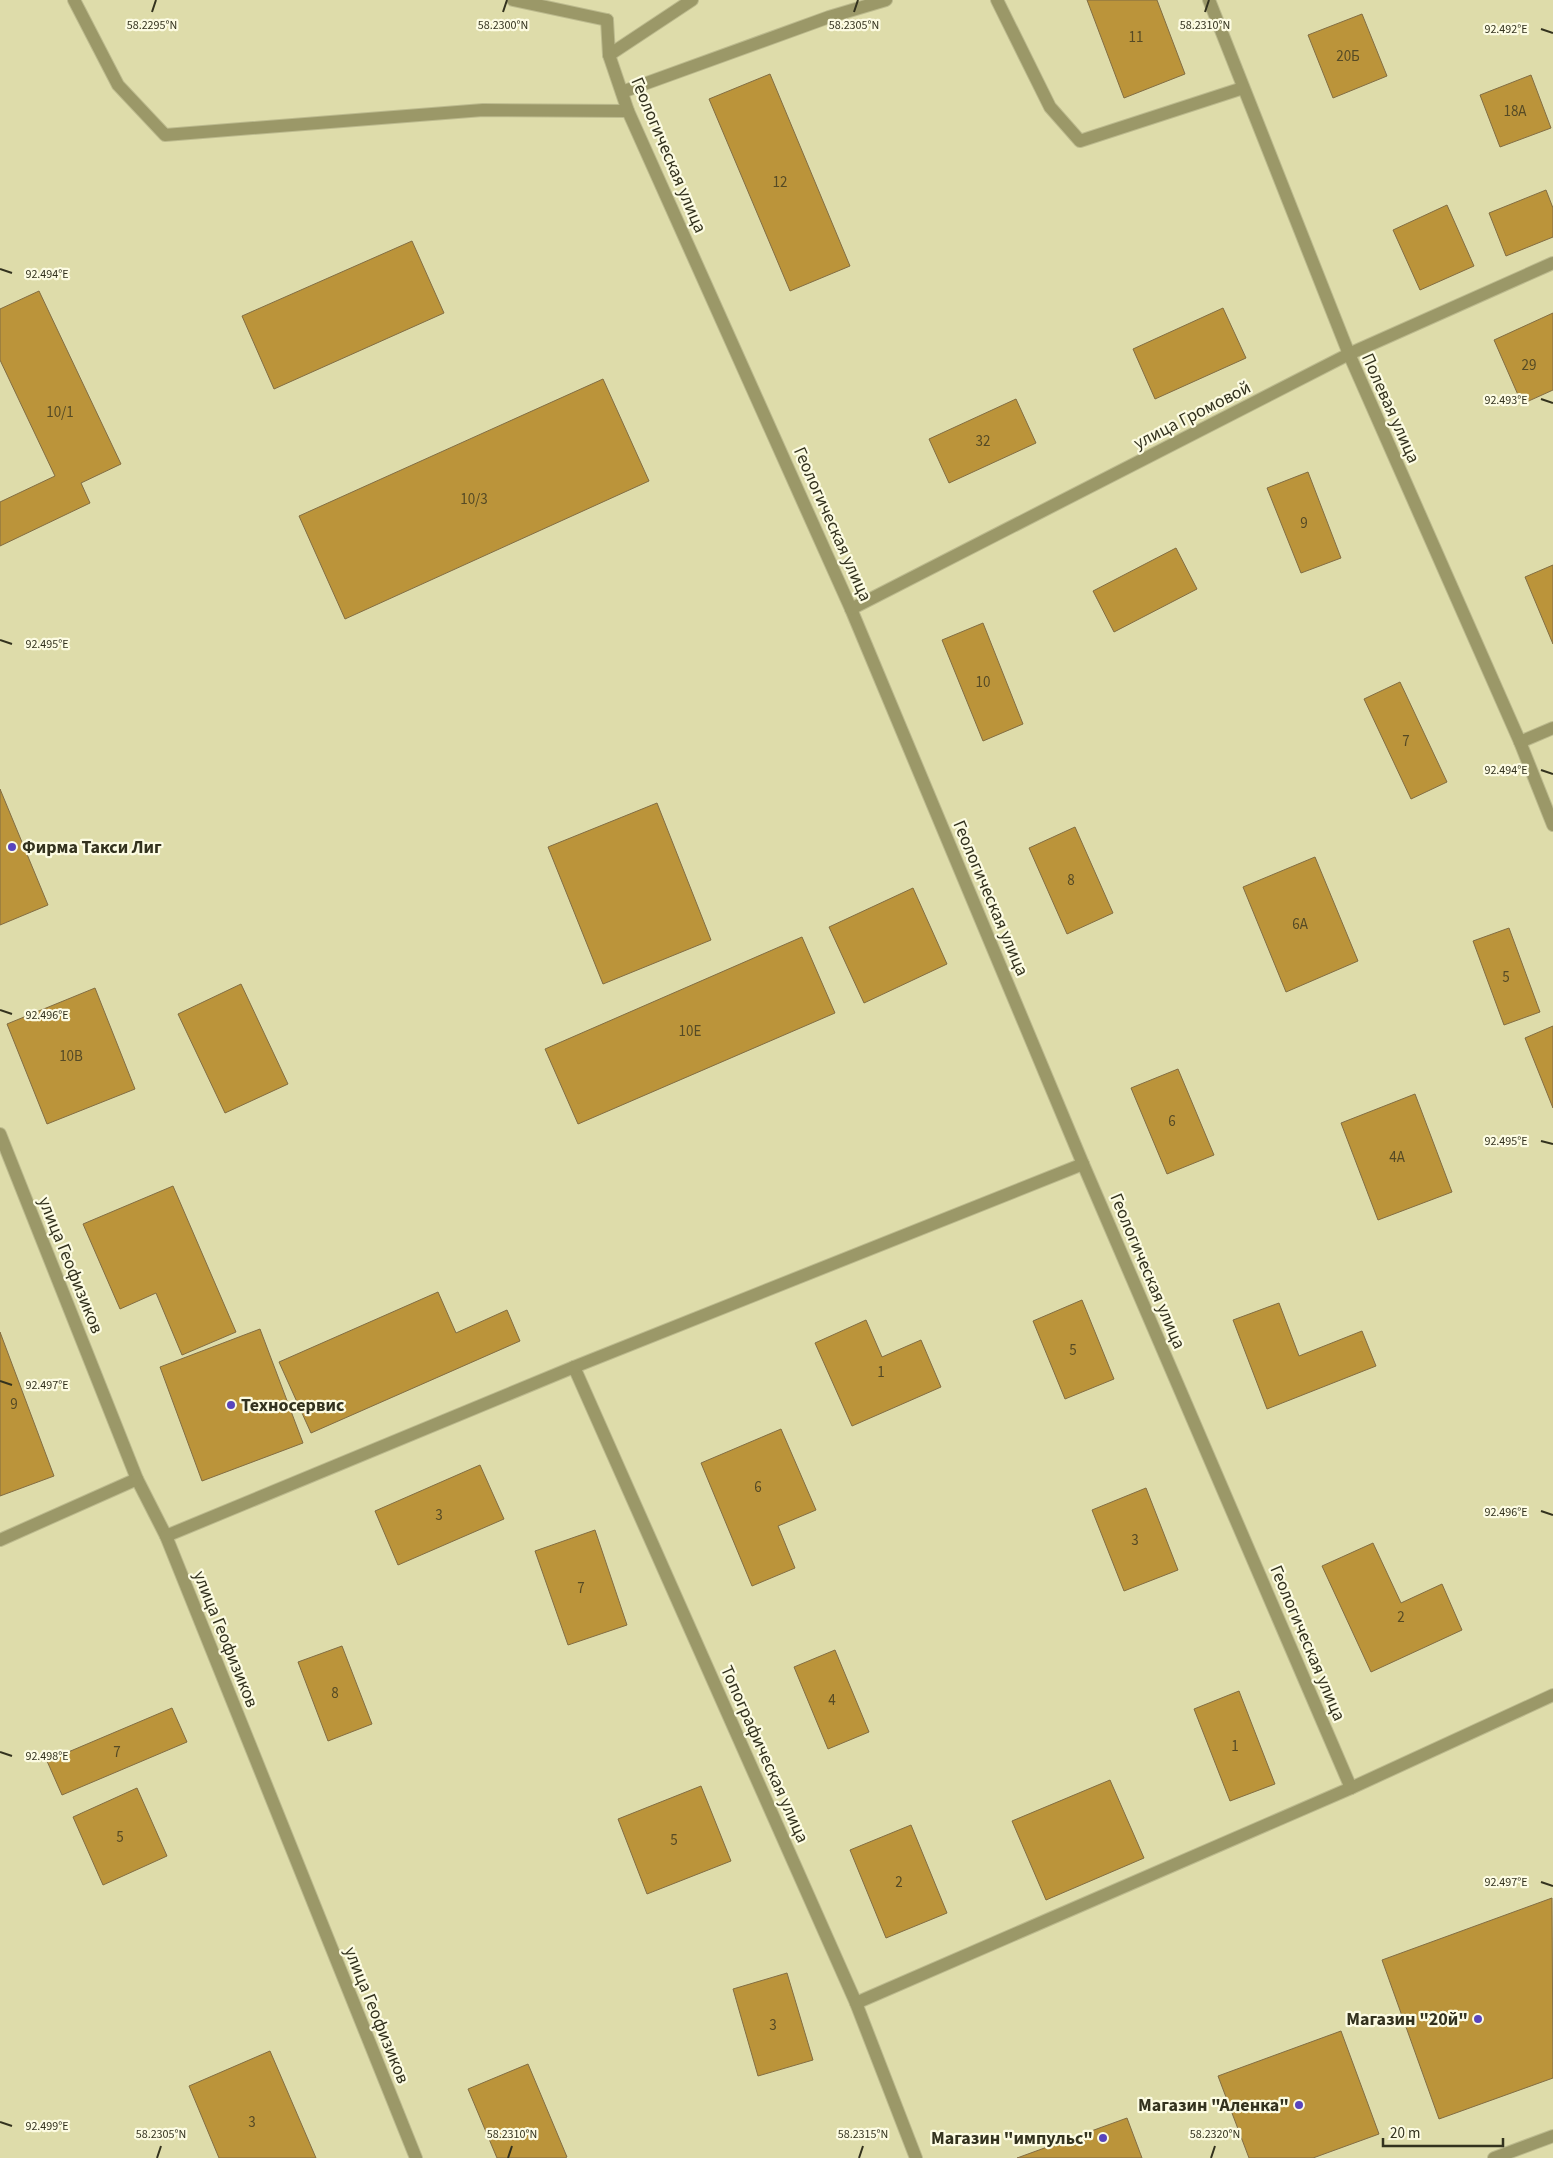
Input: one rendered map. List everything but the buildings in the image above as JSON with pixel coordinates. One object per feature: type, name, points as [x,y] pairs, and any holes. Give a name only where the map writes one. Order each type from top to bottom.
[{"type":"street","points":[[74,0],[118,85],[165,135],[483,110],[628,111]]},
{"type":"street","name":"Геологическая улица","points":[[513,0],[607,20],[609,56],[628,111],[852,609],[1083,1164],[1351,1788]]},
{"type":"street","points":[[609,56],[692,0]]},
{"type":"street","points":[[622,92],[829,17],[886,0]]},
{"type":"street","points":[[997,0],[1050,107],[1080,141],[1242,88]]},
{"type":"street","name":"Полевая улица","points":[[1209,0],[1242,88],[1349,354],[1520,742],[1553,825]]},
{"type":"street","name":"улица Громовой","points":[[852,609],[1349,354],[1553,264]]},
{"type":"street","points":[[1520,742],[1553,728]]},
{"type":"street","name":"улица Геофизиков","points":[[0,1134],[136,1479],[166,1536],[416,2158]]},
{"type":"street","points":[[166,1536],[574,1367],[1083,1164]]},
{"type":"street","name":"Топографическая улица","points":[[574,1367],[856,2003],[916,2158]]},
{"type":"street","points":[[0,1540],[136,1479]]},
{"type":"street","points":[[856,2003],[1351,1788],[1553,1695]]},
{"type":"street","points":[[1494,2158],[1553,2136]]},
{"type":"place","name":"Фирма Такси Лиг","points":[[12,847]]},
{"type":"place","name":"Техносервис","points":[[231,1405]]},
{"type":"place","name":"Магазин \"20й\"","points":[[1478,2019]]},
{"type":"place","name":"Магазин \"Аленка\"","points":[[1299,2105]]},
{"type":"place","name":"Магазин \"импульс\"","points":[[1103,2138]]}]
